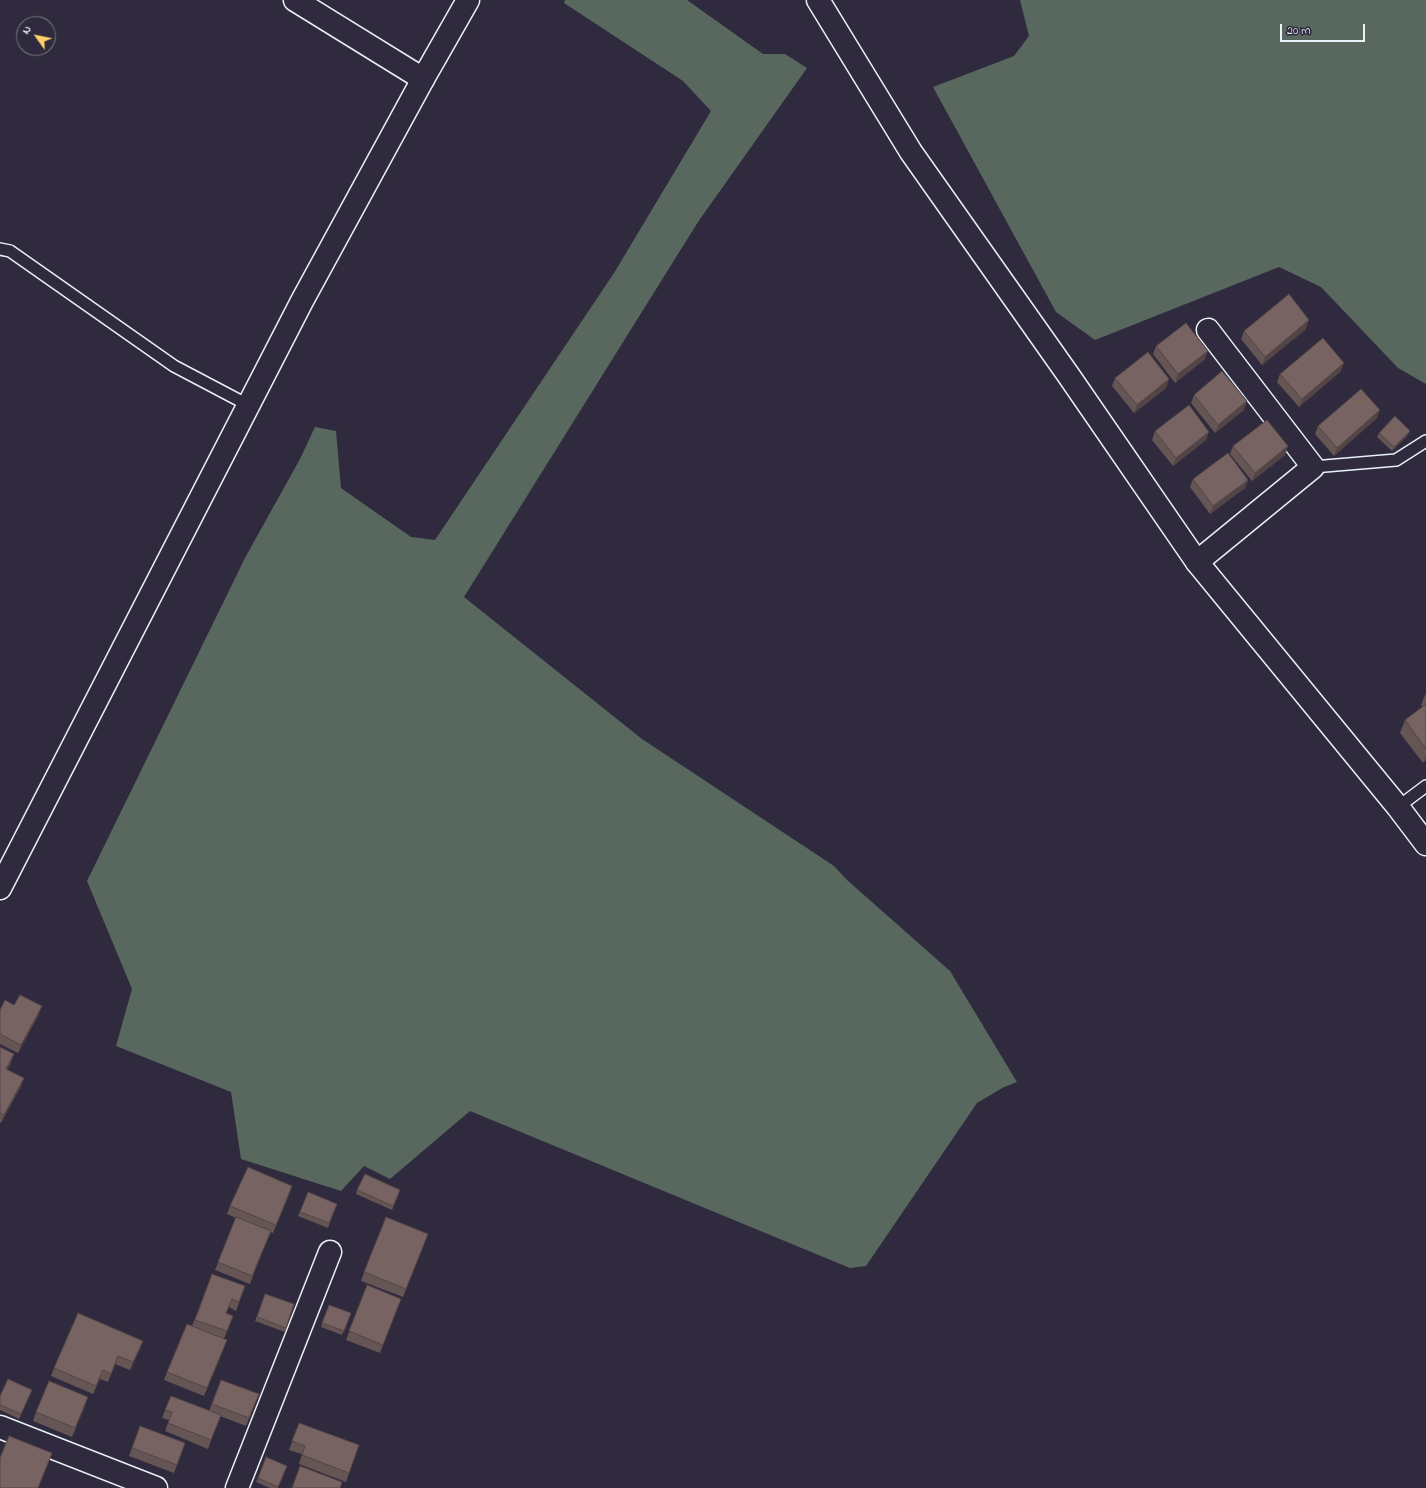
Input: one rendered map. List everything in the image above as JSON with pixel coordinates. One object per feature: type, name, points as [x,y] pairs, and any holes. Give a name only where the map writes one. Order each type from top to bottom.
[{"type":"street","points":[[295,0],[423,79]]},
{"type":"street","points":[[0,888],[302,301],[423,79],[468,0]]},
{"type":"street","points":[[818,0],[911,152],[1069,376],[1197,562],[1398,807],[1426,844]]},
{"type":"street","points":[[1197,562],[1313,467],[1208,330]]},
{"type":"street","points":[[237,1488],[330,1252]]},
{"type":"street","points":[[0,1427],[156,1488]]},
{"type":"lane","points":[[0,249],[10,251],[174,366],[248,405]]},
{"type":"lane","points":[[1313,467],[1396,460],[1426,441]]},
{"type":"lane","points":[[1398,807],[1426,786]]},
{"type":"green space","points":[[565,0],[687,0],[763,54],[785,54],[807,68],[698,222],[464,597],[642,739],[834,866],[847,880],[950,971],[1017,1082],[1004,1087],[977,1103],[866,1266],[850,1268],[470,1111],[390,1179],[364,1166],[341,1191],[241,1159],[231,1092],[116,1046],[132,989],[87,881],[246,556],[300,459],[315,427],[336,431],[341,488],[411,537],[435,540],[614,273],[711,111],[683,81],[564,3]]},
{"type":"green space","points":[[1020,0],[1426,0],[1426,384],[1398,368],[1321,287],[1279,267],[1095,340],[1056,312],[933,87],[1014,56],[1029,36]]},
{"type":"building","points":[[1289,294],[1309,320],[1265,357],[1244,331]]},
{"type":"building","points":[[1186,323],[1208,351],[1178,374],[1156,346]]},
{"type":"building","points":[[1323,338],[1344,363],[1302,399],[1280,374]]},
{"type":"building","points":[[1148,352],[1169,379],[1137,405],[1115,378]]},
{"type":"building","points":[[1222,371],[1247,401],[1218,425],[1194,395]]},
{"type":"building","points":[[1361,389],[1380,410],[1337,448],[1318,426]]},
{"type":"building","points":[[1189,405],[1209,432],[1176,458],[1155,431]]},
{"type":"building","points":[[1395,416],[1410,431],[1394,447],[1379,433]]},
{"type":"building","points":[[1267,420],[1288,446],[1255,473],[1233,446]]},
{"type":"building","points":[[1228,453],[1248,480],[1213,506],[1193,479]]},
{"type":"building","points":[[1426,704],[1426,749],[1405,720]]},
{"type":"building","points":[[20,995],[42,1006],[21,1045],[0,1034],[0,1010],[5,1000],[14,1005]]},
{"type":"building","points":[[0,1047],[14,1054],[6,1069],[24,1078],[4,1115],[0,1113]]},
{"type":"building","points":[[248,1167],[292,1186],[276,1225],[230,1206]]},
{"type":"building","points":[[365,1174],[400,1190],[393,1206],[357,1190]]},
{"type":"building","points":[[308,1192],[337,1204],[329,1223],[300,1212]]},
{"type":"building","points":[[236,1217],[271,1231],[252,1276],[218,1262]]},
{"type":"building","points":[[386,1217],[428,1234],[406,1289],[364,1272]]},
{"type":"building","points":[[212,1274],[245,1286],[239,1302],[232,1299],[226,1313],[233,1316],[227,1331],[195,1320]]},
{"type":"building","points":[[367,1285],[401,1299],[383,1345],[349,1331]]},
{"type":"building","points":[[265,1294],[294,1304],[286,1328],[257,1317]]},
{"type":"building","points":[[329,1305],[351,1313],[344,1331],[322,1323]]},
{"type":"building","points":[[78,1313],[143,1341],[133,1362],[118,1356],[111,1374],[103,1370],[96,1386],[54,1368]]},
{"type":"building","points":[[187,1324],[227,1340],[207,1388],[167,1372]]},
{"type":"building","points":[[8,1379],[32,1390],[21,1414],[0,1405],[0,1396]]},
{"type":"building","points":[[221,1380],[259,1394],[249,1418],[212,1404]]},
{"type":"building","points":[[49,1381],[88,1397],[75,1428],[36,1412]]},
{"type":"building","points":[[171,1396],[221,1415],[211,1440],[168,1423],[172,1412],[165,1410]]},
{"type":"building","points":[[299,1423],[359,1445],[349,1473],[302,1455],[305,1446],[292,1441]]},
{"type":"building","points":[[140,1426],[185,1443],[177,1465],[132,1448]]},
{"type":"building","points":[[9,1436],[52,1453],[38,1488],[0,1488],[0,1458]]},
{"type":"building","points":[[266,1457],[287,1466],[278,1487],[258,1478]]},
{"type":"building","points":[[300,1466],[342,1482],[340,1488],[292,1488]]}]
